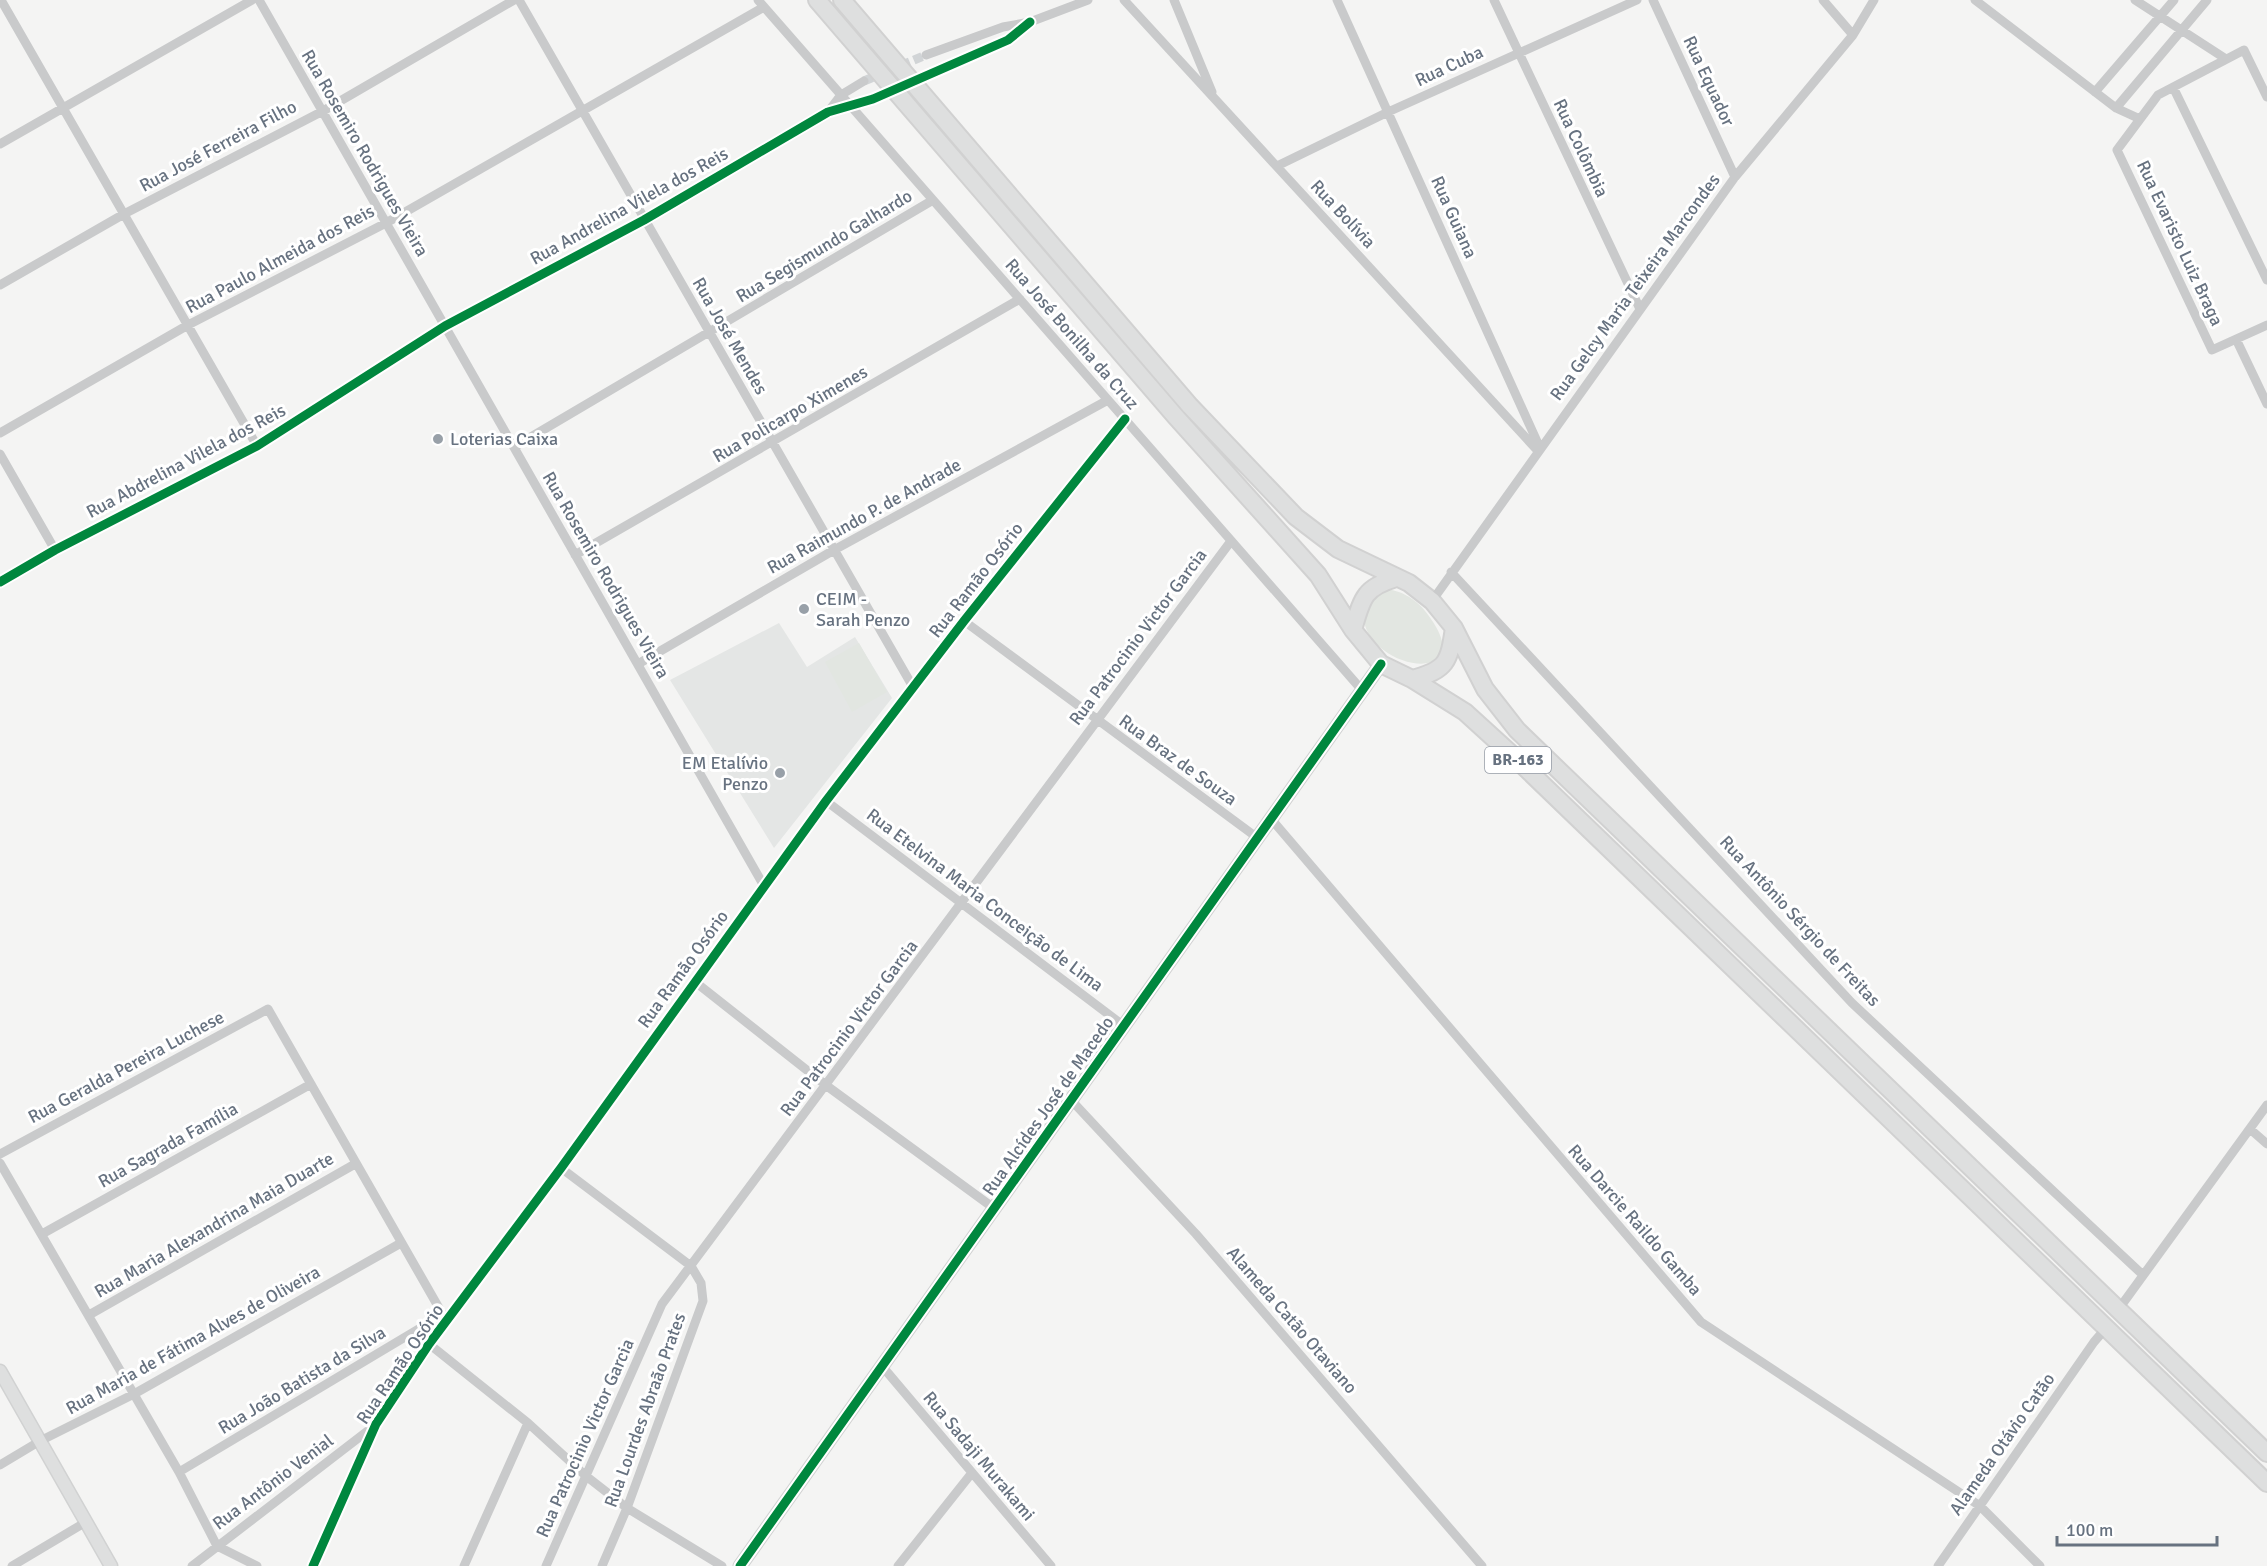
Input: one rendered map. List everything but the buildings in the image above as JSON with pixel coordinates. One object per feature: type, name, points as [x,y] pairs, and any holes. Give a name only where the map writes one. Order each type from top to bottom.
[{"type":"highway","name":"BR-163","points":[[817,0],[1176,417],[1318,575],[1353,630],[1381,664],[1412,679],[1465,712],[1510,753],[2267,1483]]},
{"type":"highway","name":"BR-163","points":[[842,0],[1190,406],[1296,517],[1338,549],[1409,583],[1432,601],[1454,628],[1485,689],[1517,729],[2267,1452]]},
{"type":"highway","points":[[1353,630],[1362,597],[1377,584],[1396,578]]},
{"type":"highway","points":[[1412,679],[1433,674],[1444,666],[1450,655],[1454,628]]},
{"type":"street","points":[[1,0],[257,446]]},
{"type":"street","points":[[0,144],[252,0]]},
{"type":"street","name":"Rua Rosemiro Rodrigues Vieira","points":[[259,0],[764,886]]},
{"type":"street","name":"Rua José Ferreira Filho","points":[[0,285],[124,214],[323,111],[514,0]]},
{"type":"street","name":"Rua José Mendes","points":[[519,0],[913,687]]},
{"type":"street","points":[[926,55],[1003,27],[1030,22],[1088,0]]},
{"type":"street","name":"Rua Bolívia","points":[[1124,0],[1539,449]]},
{"type":"street","points":[[1174,0],[1215,100]]},
{"type":"street","name":"Rua Guiana","points":[[1337,0],[1539,449]]},
{"type":"street","name":"Rua Colômbia","points":[[1494,0],[1640,309]]},
{"type":"street","name":"Rua Cuba","points":[[1276,166],[1517,52],[1637,0]]},
{"type":"street","name":"Rua Equador","points":[[1653,0],[1735,177]]},
{"type":"street","points":[[1823,0],[1852,35]]},
{"type":"street","name":"Rua Gelcy Maria Teixeira Marcondes","points":[[1432,601],[1735,177],[1852,35],[1874,0]]},
{"type":"street","points":[[1975,0],[2116,108],[2140,119],[2158,95],[2244,50],[2267,97]]},
{"type":"street","points":[[2135,0],[2159,18],[2226,59]]},
{"type":"street","points":[[2095,92],[2174,0]]},
{"type":"street","points":[[2116,108],[2207,0]]},
{"type":"street","name":"Rua Paulo Almeida dos Reis","points":[[0,433],[188,325],[386,222],[581,111],[761,3]]},
{"type":"street","name":"Rua José Bonilha da Cruz","points":[[761,3],[1361,689]]},
{"type":"street","points":[[935,72],[1008,40],[1030,22]]},
{"type":"street","points":[[828,112],[841,95],[864,81]]},
{"type":"street","points":[[2173,87],[2267,280]]},
{"type":"street","points":[[828,112],[873,99]]},
{"type":"street","name":"Rua Andrelina Vilela dos Reis","points":[[445,326],[644,220],[828,112]]},
{"type":"street","name":"Rua Evaristo Luiz Braga","points":[[2140,119],[2117,150],[2212,350],[2236,339]]},
{"type":"street","name":"Rua Segismundo Galhardo","points":[[514,447],[933,200]]},
{"type":"street","name":"Rua Policarpo Ximenes","points":[[575,555],[773,444],[1020,299]]},
{"type":"street","points":[[2267,325],[2236,339],[2267,404]]},
{"type":"street","name":"Rua Abdrelina Vilela dos Reis","points":[[0,582],[56,550],[257,446],[445,326]]},
{"type":"street","name":"Rua Raimundo P. de Andrade","points":[[638,664],[834,550],[1108,400]]},
{"type":"street","name":"Rua Ramão Osório","points":[[313,1566],[376,1425],[445,1319],[561,1168],[826,801],[964,621],[1125,419]]},
{"type":"street","points":[[0,453],[56,550]]},
{"type":"street","name":"Rua Patrocinio Victor Garcia","points":[[546,1566],[662,1305],[827,1086],[1095,720],[1231,541]]},
{"type":"street","name":"Rua Antônio Sérgio de Freitas","points":[[1451,572],[1852,1003],[2143,1275]]},
{"type":"street","name":"Rua Braz de Souza","points":[[964,621],[1259,839]]},
{"type":"street","name":"Rua Alcídes José de Macedo","points":[[740,1566],[1259,839],[1361,689],[1381,664]]},
{"type":"street","name":"Rua Etelvina Maria Conceição de Lima","points":[[826,801],[1124,1026]]},
{"type":"street","name":"Rua Darcie Raildo Gamba","points":[[1272,820],[1701,1323],[1980,1506],[2040,1566]]},
{"type":"street","points":[[694,981],[827,1086],[995,1209]]},
{"type":"street","name":"Rua Geralda Pereira Luchese","points":[[0,1154],[268,1009],[311,1084]]},
{"type":"street","points":[[311,1084],[445,1319]]},
{"type":"street","name":"Rua Sagrada Família","points":[[42,1234],[311,1084]]},
{"type":"street","name":"Alameda Catão Otaviano","points":[[1072,1101],[1196,1234],[1482,1566]]},
{"type":"street","points":[[2118,1310],[2267,1105]]},
{"type":"street","points":[[2250,1129],[2267,1144]]},
{"type":"street","points":[[0,1163],[179,1472],[217,1546],[257,1566]]},
{"type":"street","name":"Rua Maria Alexandrina Maia Duarte","points":[[89,1316],[355,1164]]},
{"type":"street","points":[[561,1168],[691,1266]]},
{"type":"street","name":"Rua Maria de Fátima Alves de Oliveira","points":[[0,1465],[40,1441],[134,1394],[401,1243]]},
{"type":"street","name":"Rua Lourdes Abraão Prates","points":[[602,1566],[627,1508],[703,1301],[701,1283],[691,1266]]},
{"type":"street","name":"Rua João Batista da Silva","points":[[179,1472],[445,1319]]},
{"type":"street","name":"Alameda Otávio Catão","points":[[1938,1566],[2106,1328]]},
{"type":"street","points":[[429,1344],[528,1423],[586,1476],[627,1508],[722,1566]]},
{"type":"street","name":"Rua Sadaji Murakami","points":[[882,1366],[970,1474],[1051,1566]]},
{"type":"street","points":[[0,1371],[111,1566]]},
{"type":"street","points":[[464,1566],[528,1423]]},
{"type":"street","name":"Rua Antônio Venial","points":[[192,1566],[376,1425]]},
{"type":"street","points":[[898,1566],[970,1474]]},
{"type":"street","points":[[12,1566],[86,1522]]},
{"type":"shaded area","points":[[1386,589],[1406,595],[1427,613],[1442,642],[1440,656],[1428,663],[1411,663],[1392,656],[1375,643],[1365,625],[1364,602]]},
{"type":"shaded area","name":"EM Etalívio Penzo","points":[[779,623],[807,667],[855,637],[892,698],[774,848],[670,680]]},
{"type":"shaded area","points":[[859,643],[887,692],[852,712],[825,662]]},
{"type":"tunnel","points":[[864,81],[926,55]]},
{"type":"tunnel","points":[[873,99],[935,72]]},
{"type":"cycle path","points":[[0,582],[55,550],[257,446],[445,326],[644,220],[828,112],[873,99],[1008,40],[1030,22]]},
{"type":"cycle path","points":[[313,1566],[376,1424],[429,1344],[561,1168],[826,801],[964,621],[1125,419]]},
{"type":"cycle path","points":[[740,1566],[1381,664]]},
{"type":"place","name":"Loterias Caixa","points":[[438,439]]},
{"type":"place","name":"CEIM - Sarah Penzo","points":[[804,609]]},
{"type":"place","name":"EM Etalívio Penzo","points":[[780,773]]}]
